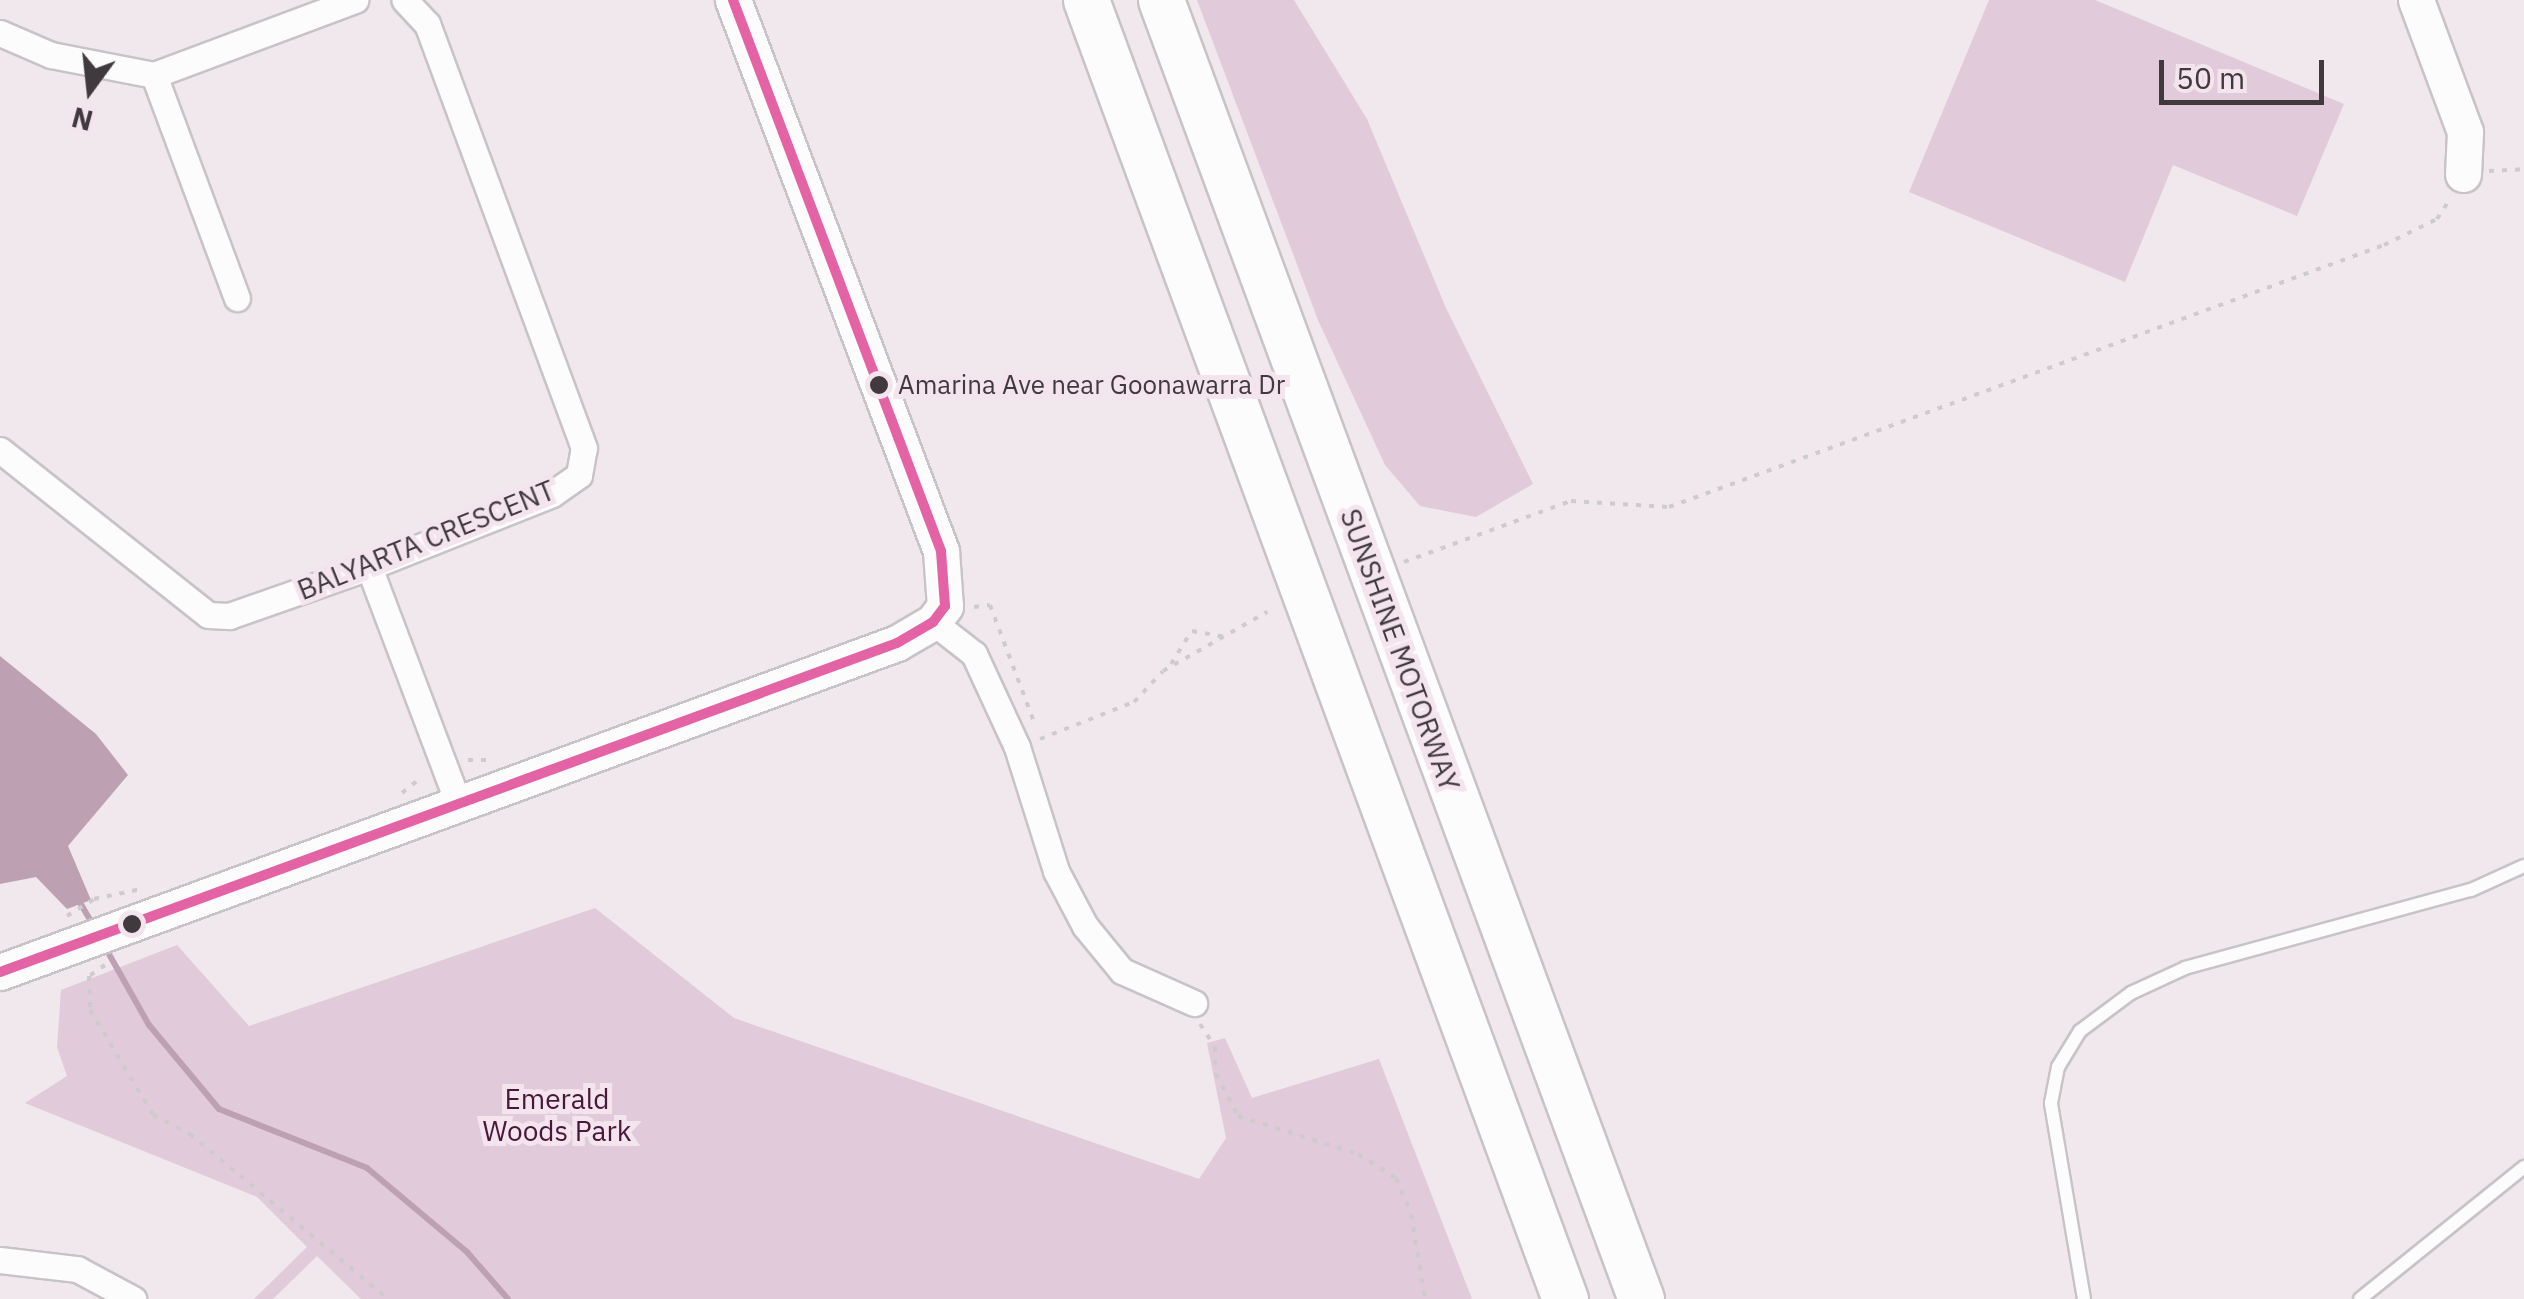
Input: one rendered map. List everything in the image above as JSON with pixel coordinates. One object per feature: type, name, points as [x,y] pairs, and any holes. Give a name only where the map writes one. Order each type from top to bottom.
[{"type":"highway","points":[[1086,0],[1565,1299]]},
{"type":"highway","name":"SUNSHINE MOTORWAY","points":[[1161,0],[1641,1299]]},
{"type":"street","points":[[0,33],[51,55],[154,75],[356,0]]},
{"type":"street","name":"BALYARTA CRESCENT","points":[[0,450],[208,615],[229,616],[369,567],[552,494],[579,475],[584,448],[427,24],[406,0]]},
{"type":"street","points":[[0,972],[897,643],[933,622],[948,586],[941,551],[733,0]]},
{"type":"street","points":[[2416,0],[2465,132],[2463,174]]},
{"type":"street","points":[[154,75],[237,298]]},
{"type":"street","points":[[369,567],[458,802]]},
{"type":"street","points":[[933,622],[974,654],[1028,743],[1056,871],[1085,926],[1122,971],[1194,1003]]},
{"type":"street","points":[[0,1260],[78,1269],[133,1299]]},
{"type":"lane","points":[[2084,1299],[2051,1103],[2058,1067],[2080,1031],[2130,993],[2184,968],[2472,890],[2524,866]]},
{"type":"lane","points":[[2360,1299],[2524,1168]]},
{"type":"path","points":[[1396,565],[1571,501],[1669,507],[2384,246],[2438,219],[2463,174]]},
{"type":"path","points":[[972,606],[990,604],[1028,743],[1134,702],[1169,666],[1192,631],[1226,637]]},
{"type":"path","points":[[1169,666],[1267,612]]},
{"type":"path","points":[[462,762],[508,759]]},
{"type":"path","points":[[94,899],[89,939],[90,1010],[153,1115],[190,1134],[388,1299]]},
{"type":"path","points":[[1194,1003],[1215,1047],[1216,1074],[1238,1116],[1358,1154],[1396,1178],[1411,1214],[1425,1299]]},
{"type":"green space","points":[[1197,0],[1294,0],[1367,119],[1446,308],[1533,484],[1476,517],[1420,506],[1385,465],[1318,320]]},
{"type":"green space","points":[[1989,0],[2095,0],[2344,104],[2297,216],[2173,165],[2125,282],[1909,192]]},
{"type":"green space","name":"Emerald Woods Park","points":[[595,908],[734,1018],[1199,1179],[1226,1138],[1207,1043],[1225,1038],[1252,1098],[1379,1059],[1472,1299],[361,1299],[317,1256],[273,1299],[254,1299],[307,1247],[257,1197],[25,1103],[67,1076],[57,1047],[61,990],[177,945],[249,1026]]},
{"type":"shaded area","points":[[0,656],[96,734],[128,775],[68,846],[91,900],[67,909],[36,877],[0,884]]},
{"type":"waterway","points":[[78,899],[94,927]]},
{"type":"waterway","points":[[105,947],[149,1025],[219,1109],[367,1168],[467,1252],[508,1299]]},
{"type":"transit line","points":[[0,972],[897,643],[933,622],[945,606],[941,551],[733,0]]},
{"type":"place","name":"Amarina Ave near Goonawarra Dr","points":[[879,385]]}]
